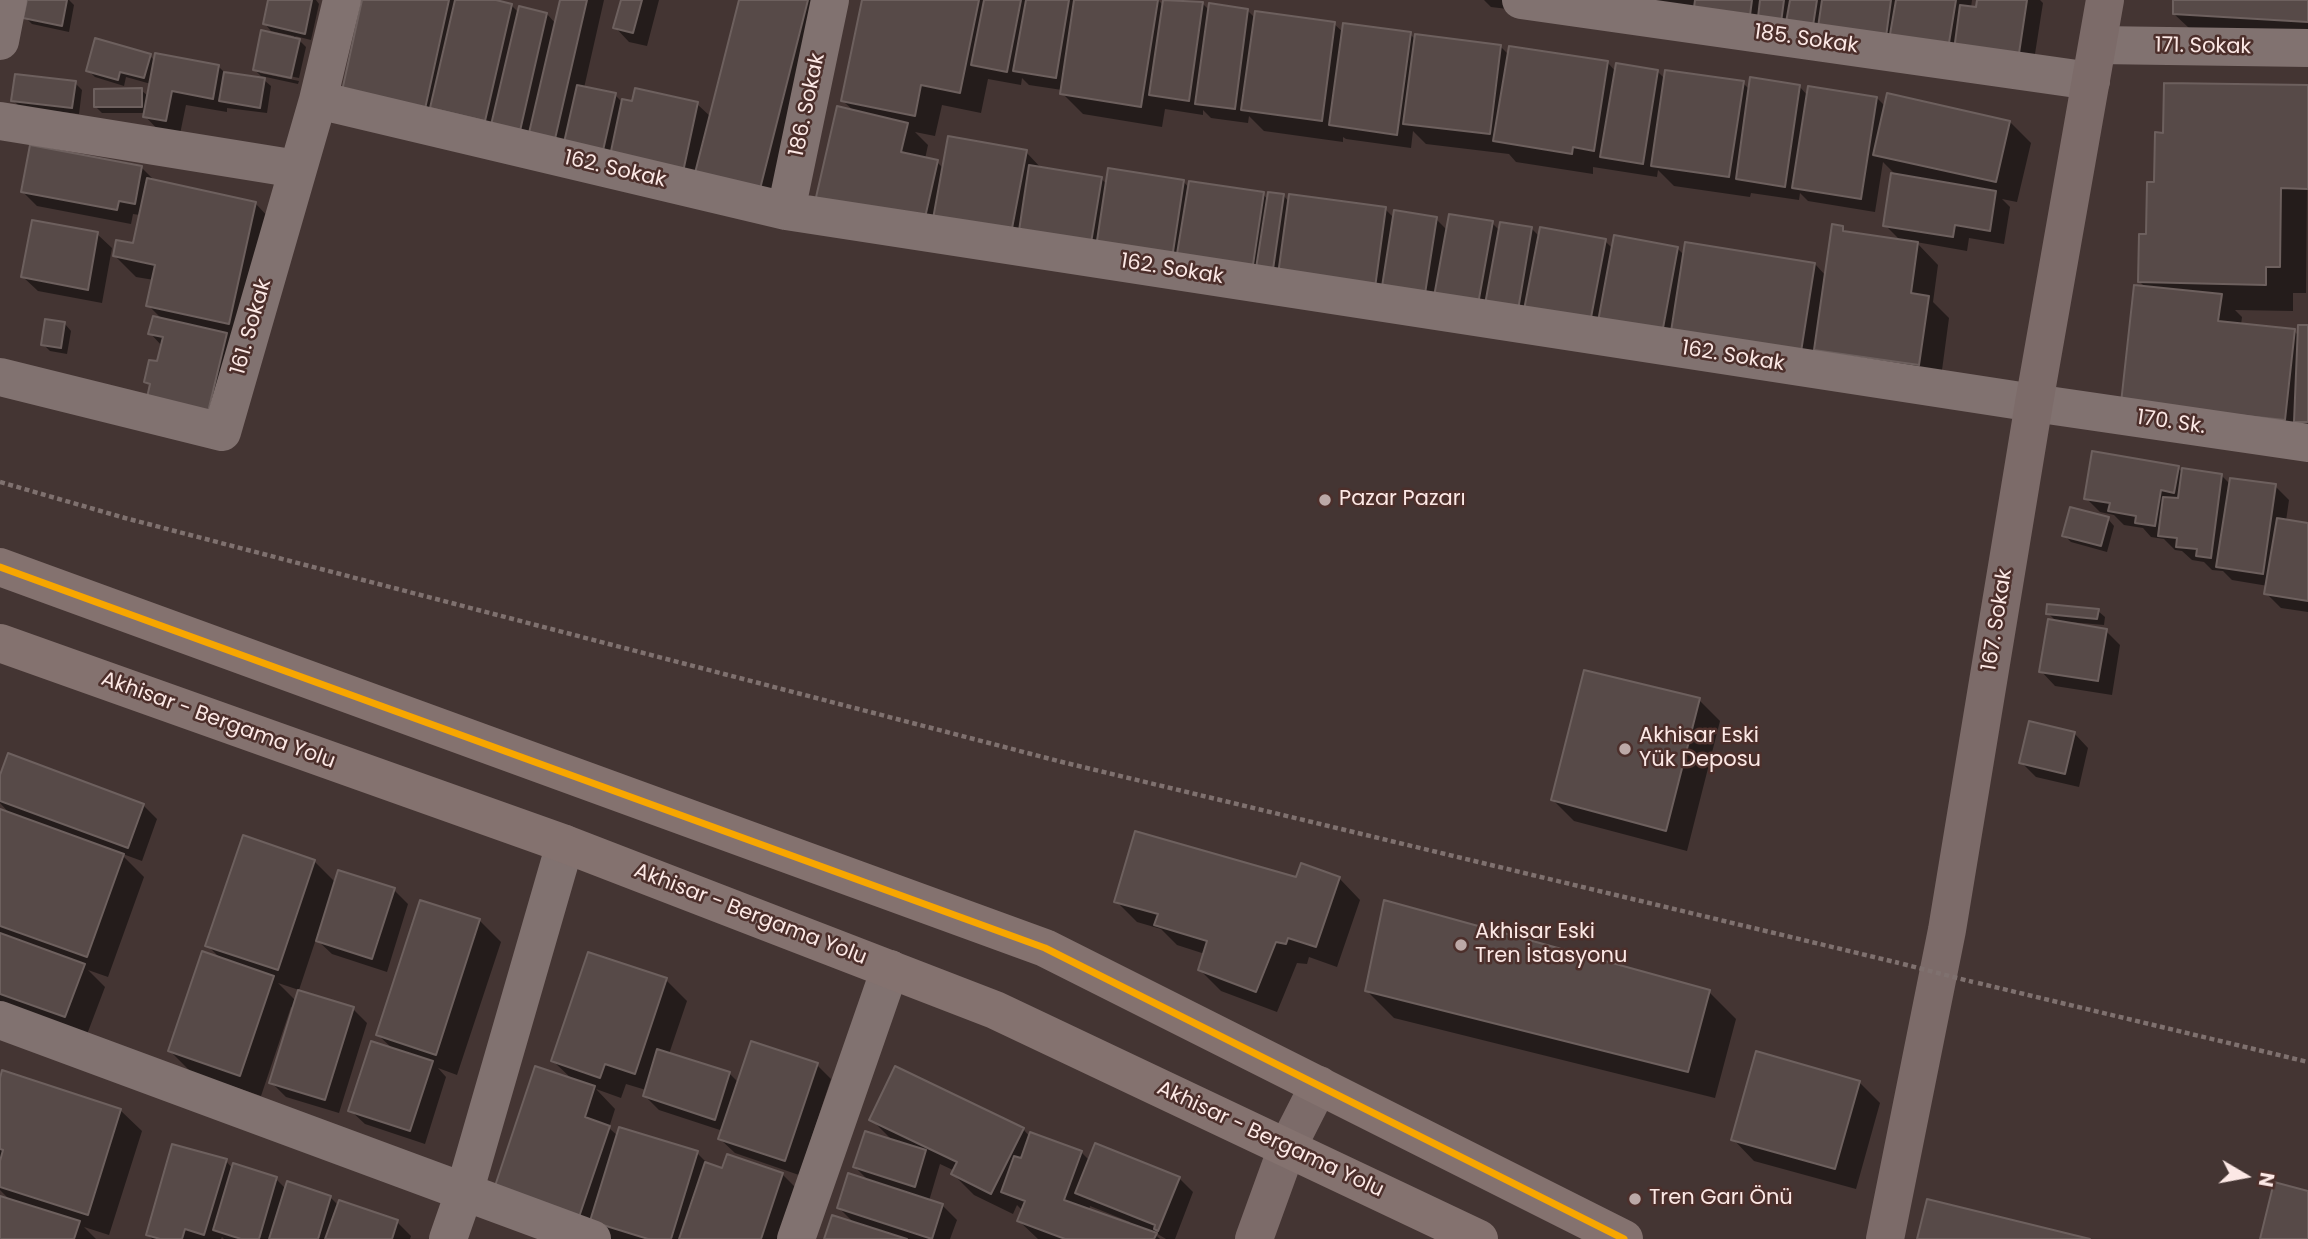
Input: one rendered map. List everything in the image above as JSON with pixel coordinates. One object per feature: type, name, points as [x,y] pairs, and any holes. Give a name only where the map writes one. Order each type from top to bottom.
[{"type":"main road","points":[[3,575],[1045,948],[1624,1239]]},
{"type":"main road","name":"Akhisar - Bergama Yolu","points":[[0,643],[565,844],[995,1010],[1479,1239]]},
{"type":"street","points":[[0,41],[8,0]]},
{"type":"street","name":"161. Sokak","points":[[0,377],[222,432],[318,100],[342,0]]},
{"type":"street","name":"186. Sokak","points":[[786,211],[830,0]]},
{"type":"street","name":"185. Sokak","points":[[1521,0],[2094,63]]},
{"type":"street","name":"167. Sokak","points":[[1885,1239],[1947,930],[2034,403],[2105,0]]},
{"type":"street","name":"171. Sokak","points":[[2094,63],[2308,48]]},
{"type":"street","name":"162. Sokak","points":[[318,100],[786,211],[2034,403]]},
{"type":"street","points":[[0,121],[297,169]]},
{"type":"street","name":"170. Sk.","points":[[2034,403],[2308,443]]},
{"type":"street","points":[[448,1239],[464,1193],[565,844]]},
{"type":"street","points":[[796,1239],[890,969]]},
{"type":"street","points":[[0,1020],[592,1239]]},
{"type":"street","points":[[1254,1239],[1287,1148],[1319,1085]]},
{"type":"path","points":[[0,482],[1062,762],[2308,1062]]},
{"type":"building","points":[[27,0],[67,0],[62,26],[23,18]]},
{"type":"building","points":[[268,0],[312,0],[305,34],[263,24]]},
{"type":"building","points":[[362,0],[449,0],[425,109],[342,91]]},
{"type":"building","points":[[455,0],[496,0],[512,4],[485,121],[430,108]]},
{"type":"building","points":[[560,0],[587,0],[555,139],[529,133]]},
{"type":"building","points":[[621,0],[642,0],[633,33],[613,28]]},
{"type":"building","points":[[739,0],[808,0],[760,189],[695,173]]},
{"type":"building","points":[[862,0],[979,0],[960,93],[921,85],[915,116],[841,101]]},
{"type":"building","points":[[984,0],[1021,0],[1007,72],[971,65]]},
{"type":"building","points":[[1026,0],[1069,0],[1056,78],[1013,71]]},
{"type":"building","points":[[1074,0],[1158,0],[1141,107],[1060,94]]},
{"type":"building","points":[[1163,0],[1203,2],[1189,101],[1149,95]]},
{"type":"building","points":[[1695,0],[1752,0],[1749,23],[1693,15]]},
{"type":"building","points":[[1760,0],[1784,0],[1780,30],[1757,26]]},
{"type":"building","points":[[1790,0],[1817,0],[1812,32],[1785,28]]},
{"type":"building","points":[[1822,0],[1891,0],[1885,44],[1817,34]]},
{"type":"building","points":[[1896,0],[1956,0],[1948,49],[1889,40]]},
{"type":"building","points":[[1977,0],[2027,0],[2018,60],[1954,50],[1960,5],[1976,7]]},
{"type":"building","points":[[2173,0],[2308,0],[2308,22],[2173,14]]},
{"type":"building","points":[[1209,3],[1248,9],[1235,109],[1195,104]]},
{"type":"building","points":[[519,6],[547,13],[520,131],[491,125]]},
{"type":"building","points":[[1255,11],[1335,22],[1322,121],[1241,110]]},
{"type":"building","points":[[1343,23],[1411,32],[1397,135],[1329,125]]},
{"type":"building","points":[[261,30],[300,39],[291,78],[253,70]]},
{"type":"building","points":[[1415,34],[1501,45],[1490,134],[1403,124]]},
{"type":"building","points":[[95,38],[151,54],[144,78],[120,72],[118,80],[86,71]]},
{"type":"building","points":[[1509,46],[1608,61],[1594,151],[1573,147],[1572,154],[1493,141]]},
{"type":"building","points":[[155,53],[219,65],[213,99],[172,91],[166,121],[143,117]]},
{"type":"building","points":[[1616,63],[1658,70],[1643,164],[1600,157]]},
{"type":"building","points":[[1665,70],[1744,81],[1729,177],[1651,166]]},
{"type":"building","points":[[224,72],[265,78],[260,108],[219,101]]},
{"type":"building","points":[[15,74],[76,81],[72,108],[11,101]]},
{"type":"building","points":[[1750,77],[1800,85],[1785,187],[1736,179]]},
{"type":"building","points":[[2164,83],[2308,85],[2308,189],[2281,188],[2280,267],[2266,267],[2266,285],[2138,282],[2139,234],[2146,234],[2147,182],[2154,182],[2155,132],[2163,133]]},
{"type":"building","points":[[577,85],[616,93],[602,155],[563,147]]},
{"type":"building","points":[[1808,86],[1877,97],[1861,199],[1792,188]]},
{"type":"building","points":[[142,88],[142,107],[94,107],[94,89]]},
{"type":"building","points":[[635,88],[698,102],[683,172],[610,156],[622,99],[632,101]]},
{"type":"building","points":[[1887,93],[2010,121],[1996,182],[1873,155]]},
{"type":"building","points":[[837,106],[908,123],[901,152],[938,160],[922,231],[814,206]]},
{"type":"building","points":[[948,136],[1027,150],[1009,244],[931,230]]},
{"type":"building","points":[[30,145],[142,166],[135,204],[119,201],[117,210],[21,192]]},
{"type":"building","points":[[1029,165],[1102,177],[1089,255],[1017,244]]},
{"type":"building","points":[[1108,168],[1184,180],[1171,265],[1095,254]]},
{"type":"building","points":[[1891,173],[1996,191],[1990,231],[1955,225],[1953,237],[1883,226]]},
{"type":"building","points":[[147,178],[256,202],[229,324],[146,306],[155,265],[113,256],[116,240],[133,243]]},
{"type":"building","points":[[1189,181],[1264,192],[1251,278],[1175,266]]},
{"type":"building","points":[[1268,192],[1284,194],[1271,283],[1254,281]]},
{"type":"building","points":[[1289,194],[1386,207],[1374,295],[1277,282]]},
{"type":"building","points":[[1394,210],[1437,217],[1424,300],[1381,293]]},
{"type":"building","points":[[1449,214],[1493,221],[1477,310],[1433,302]]},
{"type":"building","points":[[32,220],[98,232],[88,290],[21,277]]},
{"type":"building","points":[[1500,222],[1532,227],[1517,316],[1484,310]]},
{"type":"building","points":[[1832,224],[1843,226],[1843,231],[1918,242],[1911,293],[1929,296],[1919,365],[1814,350]]},
{"type":"building","points":[[1540,227],[1606,239],[1589,328],[1523,315]]},
{"type":"building","points":[[1614,235],[1678,247],[1661,339],[1597,327]]},
{"type":"building","points":[[1685,242],[1815,263],[1800,358],[1670,338]]},
{"type":"building","points":[[2134,285],[2222,294],[2218,321],[2295,329],[2285,420],[2121,403]]},
{"type":"building","points":[[153,316],[227,333],[207,416],[146,402],[150,384],[144,382],[149,360],[157,361],[163,337],[148,334]]},
{"type":"building","points":[[45,319],[65,322],[61,348],[41,345]]},
{"type":"building","points":[[2298,325],[2308,325],[2308,422],[2294,422]]},
{"type":"building","points":[[2092,451],[2179,466],[2174,493],[2161,490],[2155,526],[2135,523],[2136,516],[2108,511],[2110,503],[2084,499]]},
{"type":"building","points":[[2182,468],[2222,474],[2211,558],[2196,556],[2197,549],[2176,547],[2177,538],[2158,536],[2163,497],[2178,498]]},
{"type":"building","points":[[2230,478],[2276,484],[2263,574],[2216,567]]},
{"type":"building","points":[[2070,507],[2109,517],[2101,546],[2062,536]]},
{"type":"building","points":[[2277,518],[2308,523],[2308,601],[2264,594]]},
{"type":"building","points":[[2047,604],[2099,609],[2097,619],[2046,614]]},
{"type":"building","points":[[2048,619],[2107,629],[2098,681],[2039,672]]},
{"type":"building","name":"Akhisar Eski Yük Deposu","points":[[1584,670],[1700,698],[1666,831],[1551,800]]},
{"type":"building","points":[[2029,721],[2075,732],[2065,774],[2019,763]]},
{"type":"building","points":[[8,753],[144,804],[128,848],[0,801],[0,775]]},
{"type":"building","points":[[0,809],[124,854],[87,957],[0,926]]},
{"type":"building","points":[[1135,831],[1296,877],[1301,863],[1340,877],[1316,947],[1288,938],[1286,944],[1276,942],[1256,992],[1198,970],[1207,941],[1154,925],[1158,914],[1114,902]]},
{"type":"building","points":[[243,835],[315,860],[278,970],[205,946]]},
{"type":"building","points":[[338,870],[395,888],[372,959],[316,941]]},
{"type":"building","points":[[420,900],[480,919],[436,1055],[376,1035]]},
{"type":"building","name":"Akhisar Eski Tren İstasyonu","points":[[1384,900],[1710,990],[1688,1072],[1365,991]]},
{"type":"building","points":[[0,933],[85,964],[65,1017],[0,994]]},
{"type":"building","points":[[202,951],[274,976],[240,1076],[168,1051]]},
{"type":"building","points":[[588,952],[667,978],[635,1074],[605,1064],[600,1078],[551,1061]]},
{"type":"building","points":[[298,990],[354,1007],[325,1100],[269,1083]]},
{"type":"building","points":[[371,1041],[433,1061],[410,1131],[348,1111]]},
{"type":"building","points":[[751,1041],[818,1063],[785,1161],[718,1139]]},
{"type":"building","points":[[657,1049],[730,1072],[715,1120],[643,1096]]},
{"type":"building","points":[[1756,1051],[1860,1081],[1835,1169],[1731,1140]]},
{"type":"building","points":[[535,1066],[595,1086],[585,1117],[610,1126],[579,1217],[494,1189]]},
{"type":"building","points":[[895,1066],[1024,1128],[991,1194],[951,1174],[957,1162],[869,1120]]},
{"type":"building","points":[[2,1070],[121,1109],[88,1215],[0,1187],[0,1161],[3,1150],[0,1149]]},
{"type":"building","points":[[619,1127],[698,1151],[671,1239],[648,1239],[590,1221]]},
{"type":"building","points":[[865,1131],[926,1150],[915,1187],[853,1167]]},
{"type":"building","points":[[1030,1132],[1082,1151],[1064,1200],[1157,1233],[1154,1239],[1065,1239],[1017,1221],[1025,1201],[1001,1192],[1014,1156],[1021,1158]]},
{"type":"building","points":[[1095,1143],[1180,1177],[1158,1231],[1154,1229],[1155,1225],[1075,1193]]},
{"type":"building","points":[[172,1144],[227,1159],[204,1235],[185,1229],[182,1239],[160,1239],[146,1235]]},
{"type":"building","points":[[727,1154],[783,1173],[761,1239],[679,1239],[705,1162],[722,1168]]},
{"type":"building","points":[[233,1163],[277,1177],[259,1239],[241,1239],[213,1230]]},
{"type":"building","points":[[848,1173],[943,1204],[932,1239],[837,1208]]},
{"type":"building","points":[[287,1181],[331,1196],[318,1239],[269,1239]]},
{"type":"building","points":[[2274,1182],[2308,1191],[2308,1239],[2260,1239]]},
{"type":"building","points":[[0,1196],[80,1221],[74,1239],[0,1239]]},
{"type":"building","points":[[1927,1199],[2090,1239],[1917,1239]]},
{"type":"building","points":[[339,1200],[398,1220],[392,1239],[325,1239]]},
{"type":"building","points":[[832,1215],[907,1239],[824,1239]]},
{"type":"transit line","points":[[0,567],[1045,948],[1624,1239]]},
{"type":"place","name":"Pazar Pazarı","points":[[1325,500]]},
{"type":"place","name":"Akhisar Eski Yük Deposu","points":[[1625,749]]},
{"type":"place","name":"Akhisar Eski Tren İstasyonu","points":[[1461,945]]},
{"type":"place","name":"Tren Garı Önü","points":[[1635,1199]]}]
